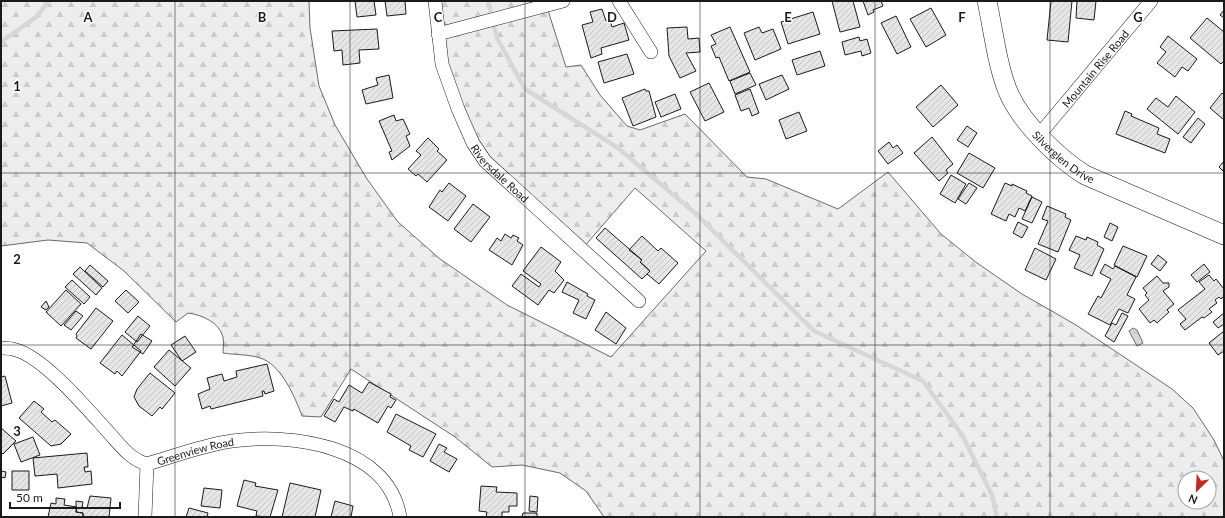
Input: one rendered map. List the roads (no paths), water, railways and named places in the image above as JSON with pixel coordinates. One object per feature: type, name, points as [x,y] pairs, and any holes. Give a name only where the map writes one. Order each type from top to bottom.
[{"type":"street","name":"Riversdale Road","points":[[435,1],[442,64],[458,109],[473,143],[485,161],[639,301]]},
{"type":"street","points":[[438,34],[509,15],[545,3],[563,1]]},
{"type":"street","points":[[618,1],[651,52]]},
{"type":"street","name":"Silverglen Drive","points":[[987,1],[1006,87],[1018,111],[1066,162],[1086,175],[1224,235]]},
{"type":"street","name":"Mountain Rise Road","points":[[1039,135],[1152,1]]},
{"type":"street","name":"Greenview Road","points":[[1,348],[17,350],[39,362],[86,407],[130,455],[139,462],[147,464],[217,443],[231,441],[249,439],[304,442],[349,454],[366,463],[388,485],[398,506],[400,517]]},
{"type":"street","points":[[145,517],[147,464]]},
{"type":"water","points":[[1133,328],[1137,330],[1143,343],[1137,346],[1129,331]]},
{"type":"waterway","points":[[1,42],[36,17],[49,1]]},
{"type":"waterway","points":[[488,1],[497,38],[525,89],[618,148],[696,214],[814,331],[923,381],[962,435],[992,495],[997,517]]}]
